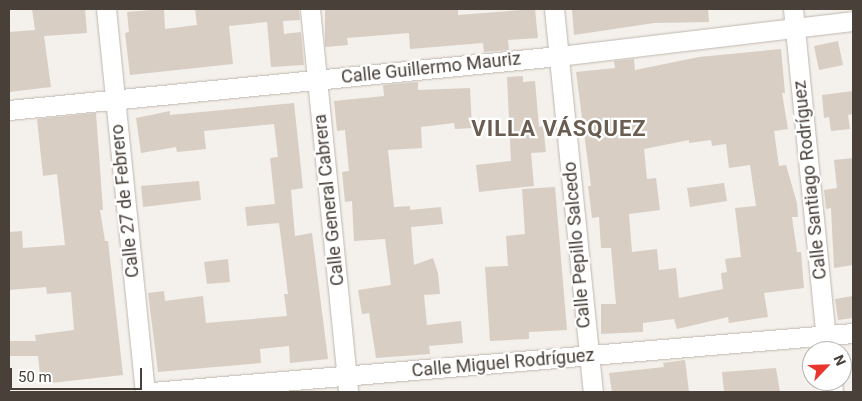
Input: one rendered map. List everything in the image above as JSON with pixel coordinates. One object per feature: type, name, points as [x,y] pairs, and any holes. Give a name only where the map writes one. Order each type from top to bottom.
[{"type":"street","name":"Calle 27 de Febrero","points":[[106,9],[145,392]]},
{"type":"street","name":"Calle General Cabrera","points":[[310,9],[347,384]]},
{"type":"street","name":"Calle Pepillo Salcedo","points":[[554,9],[587,356],[593,392]]},
{"type":"street","name":"Calle Guillermo Mauriz","points":[[9,110],[558,56],[794,18],[853,22]]},
{"type":"street","name":"Calle Santiago Rodríguez","points":[[794,18],[826,341]]},
{"type":"street","name":"Calle Miguel Rodríguez","points":[[833,341],[853,333]]},
{"type":"street","name":"Calle Miguel Rodríguez","points":[[152,392],[347,384],[587,356],[802,345]]},
{"type":"building","points":[[32,9],[85,9],[87,33],[44,36],[51,87],[9,92],[9,32],[35,30]]},
{"type":"building","points":[[164,9],[165,29],[197,25],[195,9],[299,9],[300,20],[283,21],[284,34],[301,32],[304,65],[271,67],[267,22],[229,26],[233,64],[130,75],[125,33],[129,32],[127,12]]},
{"type":"building","points":[[325,9],[458,9],[458,15],[535,9],[538,38],[508,40],[509,50],[484,52],[483,43],[410,49],[409,33],[347,38],[348,45],[325,47]]},
{"type":"building","points":[[572,9],[708,9],[709,22],[654,23],[574,35]]},
{"type":"building","points":[[838,41],[843,65],[819,70],[814,46]]},
{"type":"building","points":[[781,49],[785,93],[782,93],[788,129],[774,131],[779,166],[786,165],[797,203],[798,217],[792,217],[797,252],[801,252],[804,288],[764,293],[768,317],[729,323],[728,317],[677,329],[674,319],[643,323],[643,332],[601,334],[601,304],[616,304],[611,248],[601,248],[599,217],[592,218],[588,186],[591,186],[576,72],[615,68],[614,61],[634,59],[635,70],[699,57]],"holes":[[[689,140],[689,143],[711,140],[712,146],[726,144],[729,168],[750,165],[756,206],[735,208],[741,257],[725,259],[727,272],[721,273],[723,289],[679,298],[676,268],[659,270],[657,249],[632,252],[629,214],[660,210],[656,178],[647,179],[644,149]]]},
{"type":"building","points":[[523,76],[523,82],[535,81],[539,127],[543,126],[546,152],[531,153],[534,186],[479,192],[476,165],[511,161],[507,77]]},
{"type":"building","points":[[418,82],[418,90],[470,88],[472,128],[455,129],[454,123],[421,127],[422,148],[388,150],[394,207],[410,206],[410,210],[441,207],[443,224],[411,227],[414,265],[433,258],[438,273],[440,294],[424,295],[427,325],[461,321],[463,343],[429,346],[430,354],[376,358],[369,313],[362,314],[358,290],[391,285],[385,239],[354,241],[352,201],[345,202],[342,172],[349,171],[345,130],[337,131],[334,101],[384,96],[383,85]]},
{"type":"building","points":[[853,91],[853,114],[848,115],[850,129],[831,131],[829,117],[824,118],[822,95]]},
{"type":"building","points":[[294,103],[303,188],[291,190],[295,236],[312,233],[328,359],[290,363],[289,346],[260,349],[261,363],[158,372],[148,293],[164,291],[165,301],[203,296],[206,323],[287,316],[284,294],[288,294],[279,223],[247,226],[245,207],[275,204],[270,158],[278,157],[274,124],[204,131],[206,149],[177,152],[176,147],[141,153],[136,118],[170,111],[170,115]]},
{"type":"building","points":[[96,113],[103,210],[100,210],[105,241],[108,241],[123,375],[41,384],[38,356],[9,356],[9,341],[36,341],[35,335],[74,330],[71,292],[47,294],[46,287],[9,290],[9,232],[22,231],[23,248],[65,245],[57,174],[43,176],[37,119]]},
{"type":"building","points":[[853,158],[853,265],[834,268],[831,208],[826,209],[824,190],[837,188],[834,160]]},
{"type":"building","points":[[199,181],[201,200],[143,207],[141,186]]},
{"type":"building","points":[[724,183],[727,201],[690,207],[687,188]]},
{"type":"building","points":[[555,187],[567,330],[529,332],[529,339],[490,341],[485,267],[508,266],[506,236],[525,234],[522,189]]},
{"type":"building","points":[[228,259],[230,282],[207,284],[204,262]]},
{"type":"building","points":[[853,296],[853,318],[838,320],[835,299]]},
{"type":"building","points":[[685,360],[689,392],[612,392],[609,373],[664,367],[663,363]]},
{"type":"building","points":[[776,368],[780,392],[724,392],[722,372]]},
{"type":"district","name":"VILLA VÁSQUEZ","points":[[559,129]]}]
